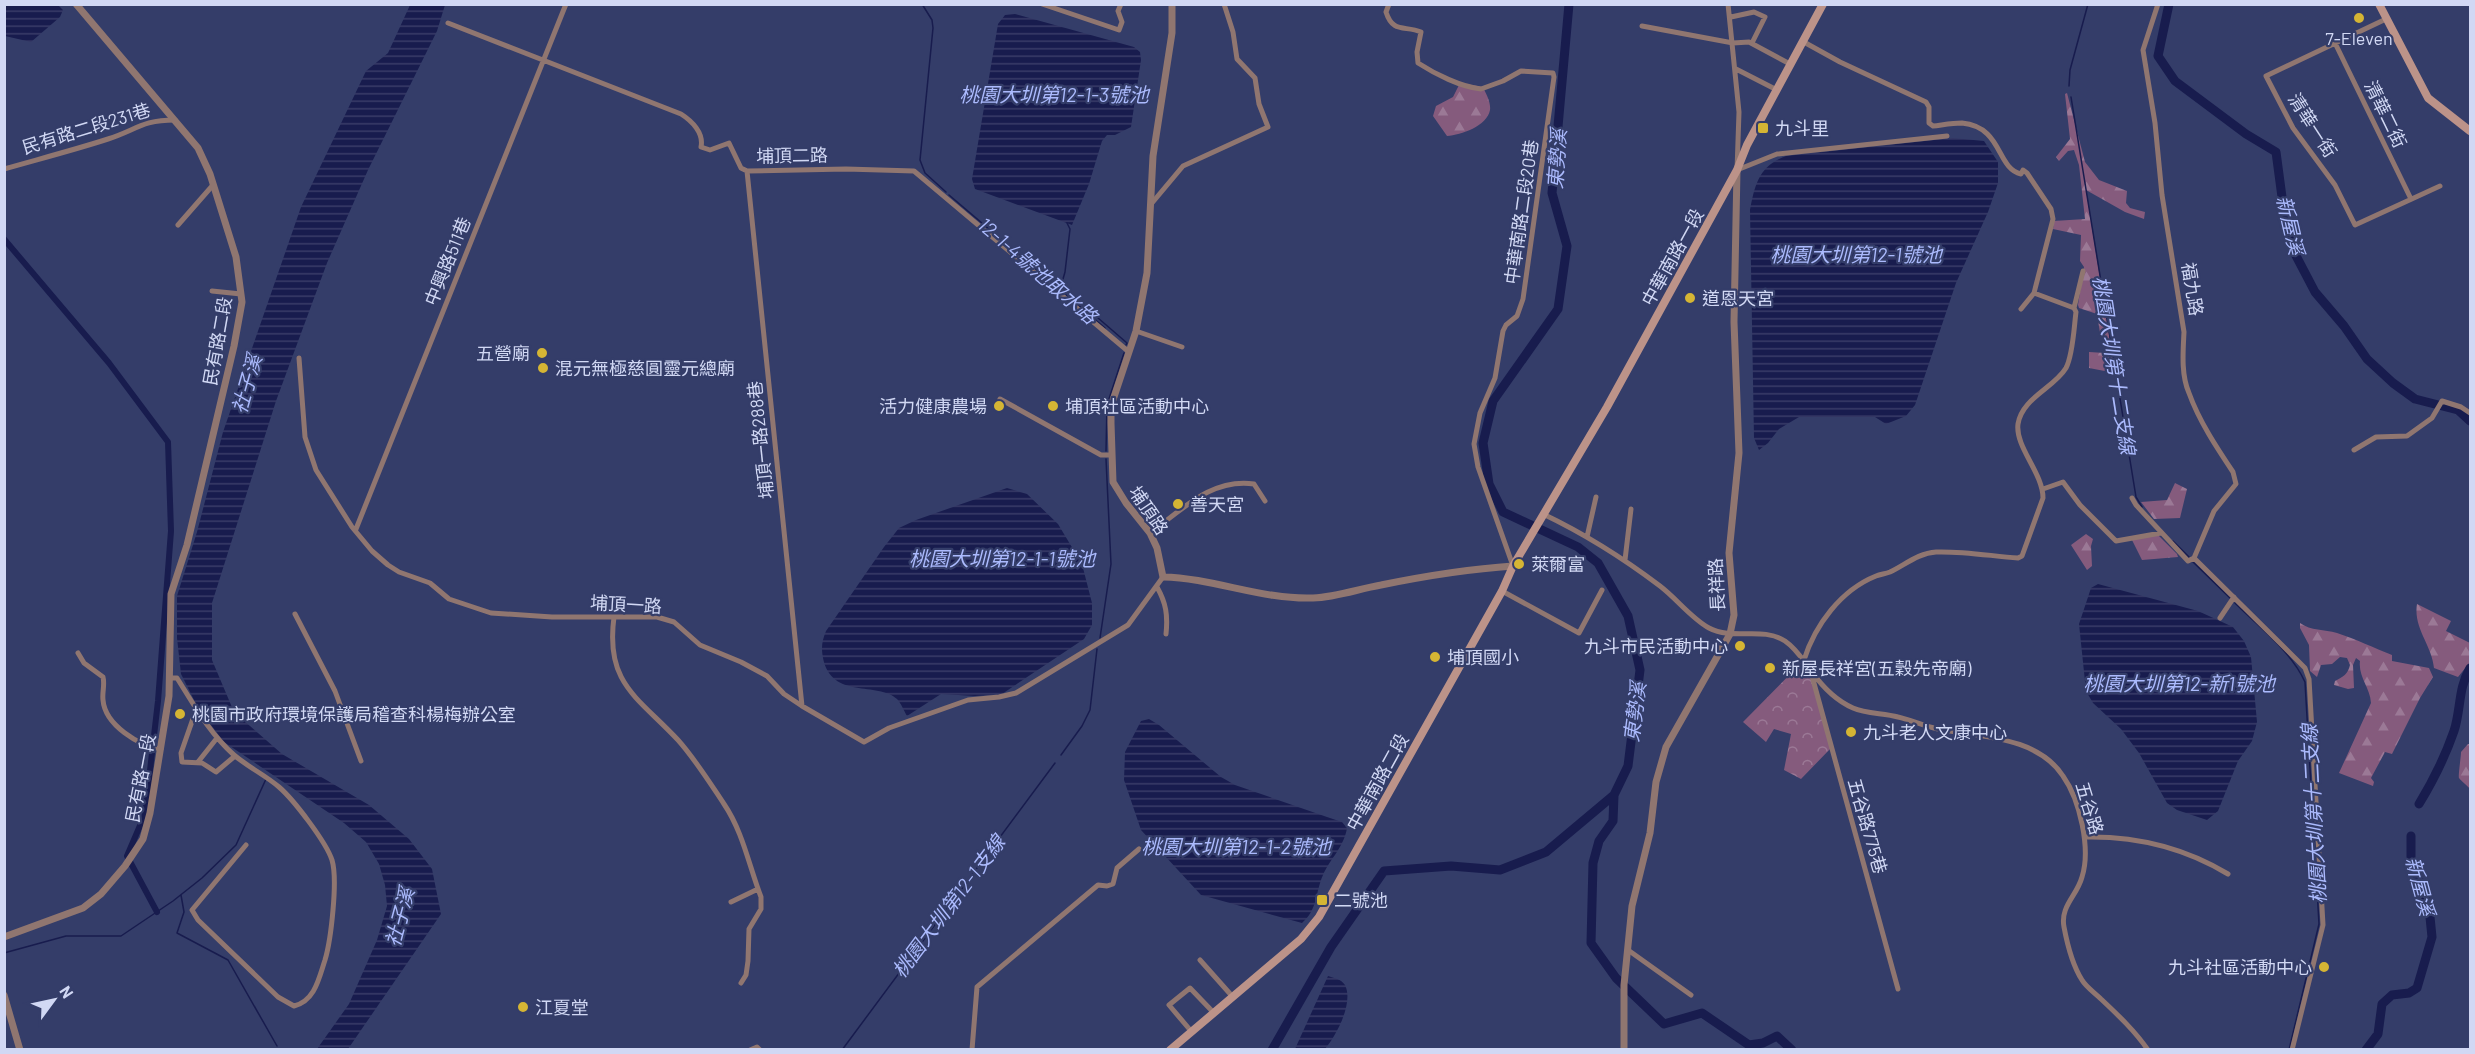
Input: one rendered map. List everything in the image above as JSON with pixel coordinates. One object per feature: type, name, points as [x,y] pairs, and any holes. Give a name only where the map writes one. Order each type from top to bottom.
[{"type":"main road","name":"中華南路一段","points":[[1524,549],[1629,368],[1737,170],[1823,4]]},
{"type":"main road","points":[[2379,4],[2428,98],[2470,131]]},
{"type":"main road","name":"中華南路二段","points":[[1170,1050],[1301,939],[1319,917],[1524,549]]},
{"type":"street","name":"民有路二段","points":[[76,4],[198,148],[213,185],[236,257],[241,294],[234,346],[203,482],[188,545],[171,594],[170,678],[165,728]]},
{"type":"street","name":"中興路511巷","points":[[356,529],[566,4]]},
{"type":"street","points":[[1042,4],[1119,30],[1122,22],[1118,11],[1121,4]]},
{"type":"street","name":"埔頂路","points":[[1163,577],[1157,548],[1150,533],[1126,503],[1113,482],[1111,406],[1136,331],[1147,273],[1153,156],[1172,33],[1172,4]]},
{"type":"street","points":[[1152,203],[1183,166],[1268,128],[1259,104],[1255,78],[1237,59],[1233,32],[1224,4]]},
{"type":"street","name":"中華南路二段20巷","points":[[1389,4],[1386,12],[1395,27],[1421,32],[1417,52],[1418,63],[1435,72],[1474,88],[1503,81],[1516,73],[1525,71],[1553,73],[1554,77],[1523,299],[1517,316],[1506,325],[1503,331],[1495,378],[1480,413],[1474,444],[1478,467],[1513,566]]},
{"type":"street","points":[[1728,4],[1739,112],[1737,170],[1778,154],[1947,136]]},
{"type":"street","name":"福九路","points":[[2158,4],[2142,50],[2155,123],[2162,195],[2184,332],[2185,377],[2188,393],[2233,472],[2236,484],[2214,511],[2194,558]]},
{"type":"street","points":[[1731,17],[1754,12],[1766,17],[1752,43]]},
{"type":"street","name":"清華一街","points":[[2386,19],[2266,76],[2293,128],[2335,185],[2355,225],[2440,186]]},
{"type":"street","name":"埔頂二路","points":[[448,23],[681,114],[692,122],[700,135],[700,147],[710,150],[729,142],[741,168],[747,171],[846,169],[914,171],[1129,352]]},
{"type":"street","points":[[1642,26],[1733,43],[1752,43],[1790,64]]},
{"type":"street","points":[[1802,41],[1840,62],[1926,102],[1929,107],[1929,123],[1933,126],[1962,123],[1986,131],[2013,171],[2021,174],[2023,170],[2027,173],[2050,209],[2053,219],[2034,293],[2021,309]]},
{"type":"street","name":"清華二街","points":[[2335,43],[2411,199]]},
{"type":"street","points":[[1736,69],[1777,90]]},
{"type":"street","name":"民有路二段231巷","points":[[4,169],[109,139],[143,123],[156,120],[176,120]]},
{"type":"street","name":"長祥路","points":[[1624,1050],[1624,982],[1632,906],[1648,845],[1656,782],[1666,747],[1730,634],[1734,615],[1729,553],[1739,453],[1734,322],[1737,170]]},
{"type":"street","name":"埔頂一路288巷","points":[[747,171],[802,706]]},
{"type":"street","points":[[178,225],[213,185]]},
{"type":"street","points":[[1804,660],[1810,640],[1824,618],[1845,596],[1875,576],[1888,573],[1914,558],[1935,552],[2018,558],[2022,556],[2043,498],[2043,489],[2018,425],[2023,410],[2066,368],[2076,312],[2074,308],[2083,271]]},
{"type":"street","points":[[212,291],[241,294]]},
{"type":"street","points":[[2034,293],[2074,308]]},
{"type":"street","points":[[1136,331],[1182,347]]},
{"type":"street","name":"埔頂一路","points":[[299,358],[305,437],[316,470],[336,503],[372,551],[388,565],[399,572],[430,583],[449,599],[491,613],[657,617],[674,622],[700,645],[767,676],[784,694],[864,742],[889,728],[968,700],[1016,693],[1128,626],[1163,577]]},
{"type":"street","points":[[1000,399],[1101,455],[1111,455]]},
{"type":"street","points":[[2354,450],[2376,436],[2407,436],[2432,418],[2440,404],[2446,400],[2470,413]]},
{"type":"street","points":[[2043,489],[2063,482],[2080,505],[2116,541],[2161,533]]},
{"type":"street","points":[[1150,533],[1211,489],[1232,483],[1254,484],[1265,501]]},
{"type":"street","points":[[1587,537],[1596,497]]},
{"type":"street","points":[[2132,498],[2187,561],[2194,558],[2305,669],[2309,679],[2312,700],[2323,925],[2292,1050]]},
{"type":"street","points":[[1625,560],[1631,509]]},
{"type":"street","points":[[1541,517],[1587,537],[1625,560],[1668,592],[1710,628],[1730,634]]},
{"type":"street","points":[[1163,577],[1187,577],[1268,593],[1313,598],[1347,594],[1368,587],[1442,574],[1513,566]]},
{"type":"street","points":[[1157,587],[1164,598],[1168,616],[1166,634]]},
{"type":"street","points":[[1502,591],[1580,633],[1602,590]]},
{"type":"street","points":[[2220,618],[2234,597]]},
{"type":"street","points":[[295,614],[335,691],[361,761]]},
{"type":"street","points":[[614,617],[611,646],[620,677],[627,689],[679,741],[739,828],[758,889],[761,909],[749,929],[746,975],[741,983]]},
{"type":"street","name":"五谷路","points":[[1730,634],[1770,635],[1797,650],[1811,672],[1836,698],[1855,709],[1898,717],[1936,728],[2013,742],[2040,754],[2050,762],[2065,779],[2085,837],[2086,852],[2082,877],[2067,902],[2063,915],[2064,927],[2082,980],[2129,1025],[2148,1050]]},
{"type":"street","points":[[78,653],[84,663],[104,677],[103,702],[112,719],[128,735],[156,748]]},
{"type":"street","name":"五谷路775巷","points":[[1811,672],[1898,989]]},
{"type":"street","points":[[170,678],[177,678],[196,710],[217,738],[235,756],[272,781],[294,802],[323,843],[333,866],[330,945],[315,988],[301,1004],[294,1006],[278,997],[198,920],[192,910],[246,845]]},
{"type":"street","points":[[196,710],[180,758],[186,764],[198,762],[219,771],[235,756]]},
{"type":"street","name":"民有路一段","points":[[4,936],[83,908],[101,894],[129,860],[143,839],[156,748],[165,728]]},
{"type":"street","points":[[198,762],[217,738]]},
{"type":"street","points":[[2085,837],[2140,840],[2196,858],[2228,874]]},
{"type":"street","points":[[972,1050],[977,987],[1098,885],[1113,884],[1117,867],[1138,849]]},
{"type":"street","points":[[731,902],[758,889]]},
{"type":"street","points":[[1628,950],[1691,995]]},
{"type":"street","points":[[1200,960],[1232,996]]},
{"type":"street","points":[[1191,1031],[1169,1005],[1190,988],[1213,1012]]},
{"type":"street","points":[[4,995],[20,1050]]},
{"type":"street","points":[[750,1050],[757,1047],[760,1050]]},
{"type":"green space","points":[[1460,83],[1483,87],[1490,110],[1488,116],[1479,125],[1466,132],[1447,136],[1433,116],[1436,106],[1453,97]]},
{"type":"green space","points":[[2067,93],[2085,162],[2099,180],[2127,191],[2126,203],[2130,208],[2145,212],[2144,219],[2125,212],[2086,190],[2115,373],[2089,368],[2089,352],[2105,353],[2097,314],[2079,308],[2078,305],[2084,267],[2080,261],[2081,235],[2053,229],[2054,221],[2085,219],[2079,165],[2074,150],[2068,151],[2059,161],[2056,157],[2070,139],[2065,94]]},
{"type":"green space","points":[[2175,483],[2187,489],[2180,518],[2154,519],[2141,502],[2167,500]]},
{"type":"green space","points":[[2156,533],[2178,557],[2142,560],[2131,538]]},
{"type":"green space","points":[[2086,534],[2093,539],[2092,566],[2087,570],[2071,545]]},
{"type":"green space","points":[[2417,604],[2451,621],[2446,631],[2470,643],[2470,662],[2458,677],[2434,668],[2420,629],[2416,613]]},
{"type":"green space","points":[[2300,623],[2337,633],[2392,655],[2392,661],[2429,668],[2433,677],[2392,754],[2385,752],[2371,778],[2374,782],[2373,786],[2339,773],[2371,703],[2361,672],[2360,661],[2356,658],[2353,665],[2354,688],[2348,689],[2334,685],[2335,681],[2348,671],[2350,665],[2347,658],[2340,657],[2332,664],[2321,665],[2317,677],[2310,671],[2309,645],[2300,628]]},
{"type":"green space","points":[[1803,661],[1811,679],[1831,748],[1801,779],[1784,770],[1791,734],[1774,729],[1766,742],[1743,722]]},
{"type":"green space","points":[[2470,744],[2470,789],[2459,777],[2461,752]]},
{"type":"water","points":[[5,4],[58,5],[63,10],[60,17],[31,42],[5,36]]},
{"type":"water","points":[[410,5],[445,5],[437,31],[368,170],[327,263],[276,401],[212,603],[212,660],[234,712],[282,754],[369,805],[409,839],[432,869],[441,914],[348,1049],[317,1049],[349,1004],[377,940],[387,906],[385,885],[379,864],[366,842],[344,823],[224,742],[198,708],[181,674],[177,638],[177,596],[197,532],[223,432],[301,207],[366,71],[388,53]]},
{"type":"water","name":"桃園大圳第12-1-3號池","points":[[1015,14],[1134,47],[1140,52],[1141,60],[1131,127],[1115,135],[1107,135],[1102,141],[1089,184],[1072,225],[975,189],[972,179],[998,24],[1005,15]]},
{"type":"water","name":"桃園大圳第12-1號池","points":[[1953,138],[1984,141],[1998,162],[1998,183],[1988,212],[1956,283],[1915,405],[1906,416],[1886,424],[1875,417],[1799,417],[1779,429],[1759,450],[1754,438],[1750,210],[1760,177],[1770,165],[1786,156]]},
{"type":"water","name":"桃園大圳第12-1-1號池","points":[[1007,488],[1027,494],[1058,524],[1082,564],[1092,603],[1092,625],[1084,639],[1002,694],[975,696],[941,694],[907,716],[897,699],[889,694],[856,688],[835,680],[828,671],[823,658],[822,644],[826,631],[899,528]]},
{"type":"water","name":"桃園大圳第12-新1號池","points":[[2098,584],[2198,611],[2233,627],[2244,641],[2251,657],[2257,722],[2252,741],[2238,761],[2218,811],[2207,820],[2177,810],[2167,803],[2139,753],[2121,729],[2093,703],[2086,691],[2079,624],[2091,588]]},
{"type":"water","name":"桃園大圳第12-1-2號池","points":[[1149,719],[1221,777],[1235,785],[1342,822],[1347,828],[1343,841],[1320,882],[1311,912],[1302,923],[1201,895],[1141,830],[1124,780],[1125,752],[1141,721]]},
{"type":"water","points":[[1328,976],[1342,981],[1347,992],[1346,1010],[1339,1028],[1325,1049],[1295,1049]]},
{"type":"waterway","name":"12-1-4號池取水路","points":[[922,4],[932,20],[933,28],[920,160],[925,173],[946,192]]},
{"type":"waterway","name":"東勢溪","points":[[1272,1050],[1331,947],[1384,871],[1451,866],[1500,870],[1546,852],[1614,795],[1628,766],[1640,670],[1628,616],[1598,563],[1578,547],[1503,512],[1489,484],[1483,443],[1493,401],[1558,309],[1567,246],[1552,193],[1569,4]]},
{"type":"waterway","name":"桃園大圳第十二支線","points":[[2069,86],[2070,70],[2088,4]]},
{"type":"waterway","name":"新屋溪","points":[[2169,4],[2158,56],[2175,81],[2246,134],[2276,152],[2286,227],[2293,250],[2315,292],[2344,326],[2367,359],[2393,383],[2415,399],[2458,410],[2470,421]]},
{"type":"waterway","name":"桃園大圳第十二支線","points":[[2071,97],[2136,497],[2142,507]]},
{"type":"waterway","name":"12-1-4號池取水路","points":[[949,195],[1105,328]]},
{"type":"waterway","name":"12-1-4號池取水路","points":[[1067,223],[1070,229],[1061,286],[1127,343],[1126,345]]},
{"type":"waterway","points":[[4,239],[109,363],[168,442],[171,531],[158,701],[145,814],[127,856],[157,912]]},
{"type":"waterway","name":"桃園大圳第12-1支線","points":[[1106,451],[1107,405],[1124,353]]},
{"type":"waterway","name":"桃園大圳第12-1支線","points":[[1100,638],[1111,564],[1106,459]]},
{"type":"waterway","name":"桃園大圳第十二支線","points":[[2173,541],[2189,557]]},
{"type":"waterway","name":"桃園大圳第十二支線","points":[[2192,561],[2230,598]]},
{"type":"waterway","name":"桃園大圳第十二支線","points":[[2235,603],[2292,660],[2305,682],[2319,924],[2289,1050]]},
{"type":"waterway","name":"桃園大圳第12-1支線","points":[[1061,755],[1082,726],[1090,710],[1097,649]]},
{"type":"waterway","name":"新屋溪","points":[[2419,804],[2450,741],[2456,723],[2463,683],[2470,668]]},
{"type":"waterway","name":"桃園大圳第12-1支線","points":[[842,1050],[1055,763]]},
{"type":"waterway","name":"社子溪","points":[[4,953],[66,936],[121,936],[173,901],[202,878],[236,845],[266,779]]},
{"type":"waterway","points":[[1614,795],[1613,821],[1599,841],[1593,863],[1591,943],[1616,978],[1664,1024],[1702,1013],[1749,1045],[1763,1043],[1777,1036],[1792,1050]]},
{"type":"waterway","name":"新屋溪","points":[[2366,1050],[2378,1034],[2382,1004],[2392,995],[2409,993],[2417,988],[2432,937],[2429,907],[2411,859],[2411,836]]},
{"type":"waterway","points":[[181,895],[184,912],[177,933],[228,960],[277,1046]]},
{"type":"place","name":"7-Eleven","points":[[2359,18]]},
{"type":"place","name":"九斗里","points":[[1763,128]]},
{"type":"place","name":"道恩天宮","points":[[1690,298]]},
{"type":"place","name":"五營廟","points":[[542,353]]},
{"type":"place","name":"混元無極慈圓靈元總廟","points":[[543,368]]},
{"type":"place","name":"活力健康農場","points":[[999,406]]},
{"type":"place","name":"埔頂社區活動中心","points":[[1053,406]]},
{"type":"place","name":"善天宮","points":[[1178,504]]},
{"type":"place","name":"萊爾富","points":[[1519,564]]},
{"type":"place","name":"九斗市民活動中心","points":[[1740,646]]},
{"type":"place","name":"埔頂國小","points":[[1435,657]]},
{"type":"place","name":"新屋長祥宮(五穀先帝廟)","points":[[1770,668]]},
{"type":"place","name":"桃園市政府環境保護局稽查科楊梅辦公室","points":[[180,714]]},
{"type":"place","name":"九斗老人文康中心","points":[[1851,732]]},
{"type":"place","name":"二號池","points":[[1322,900]]},
{"type":"place","name":"九斗社區活動中心","points":[[2324,967]]},
{"type":"place","name":"江夏堂","points":[[523,1007]]}]
